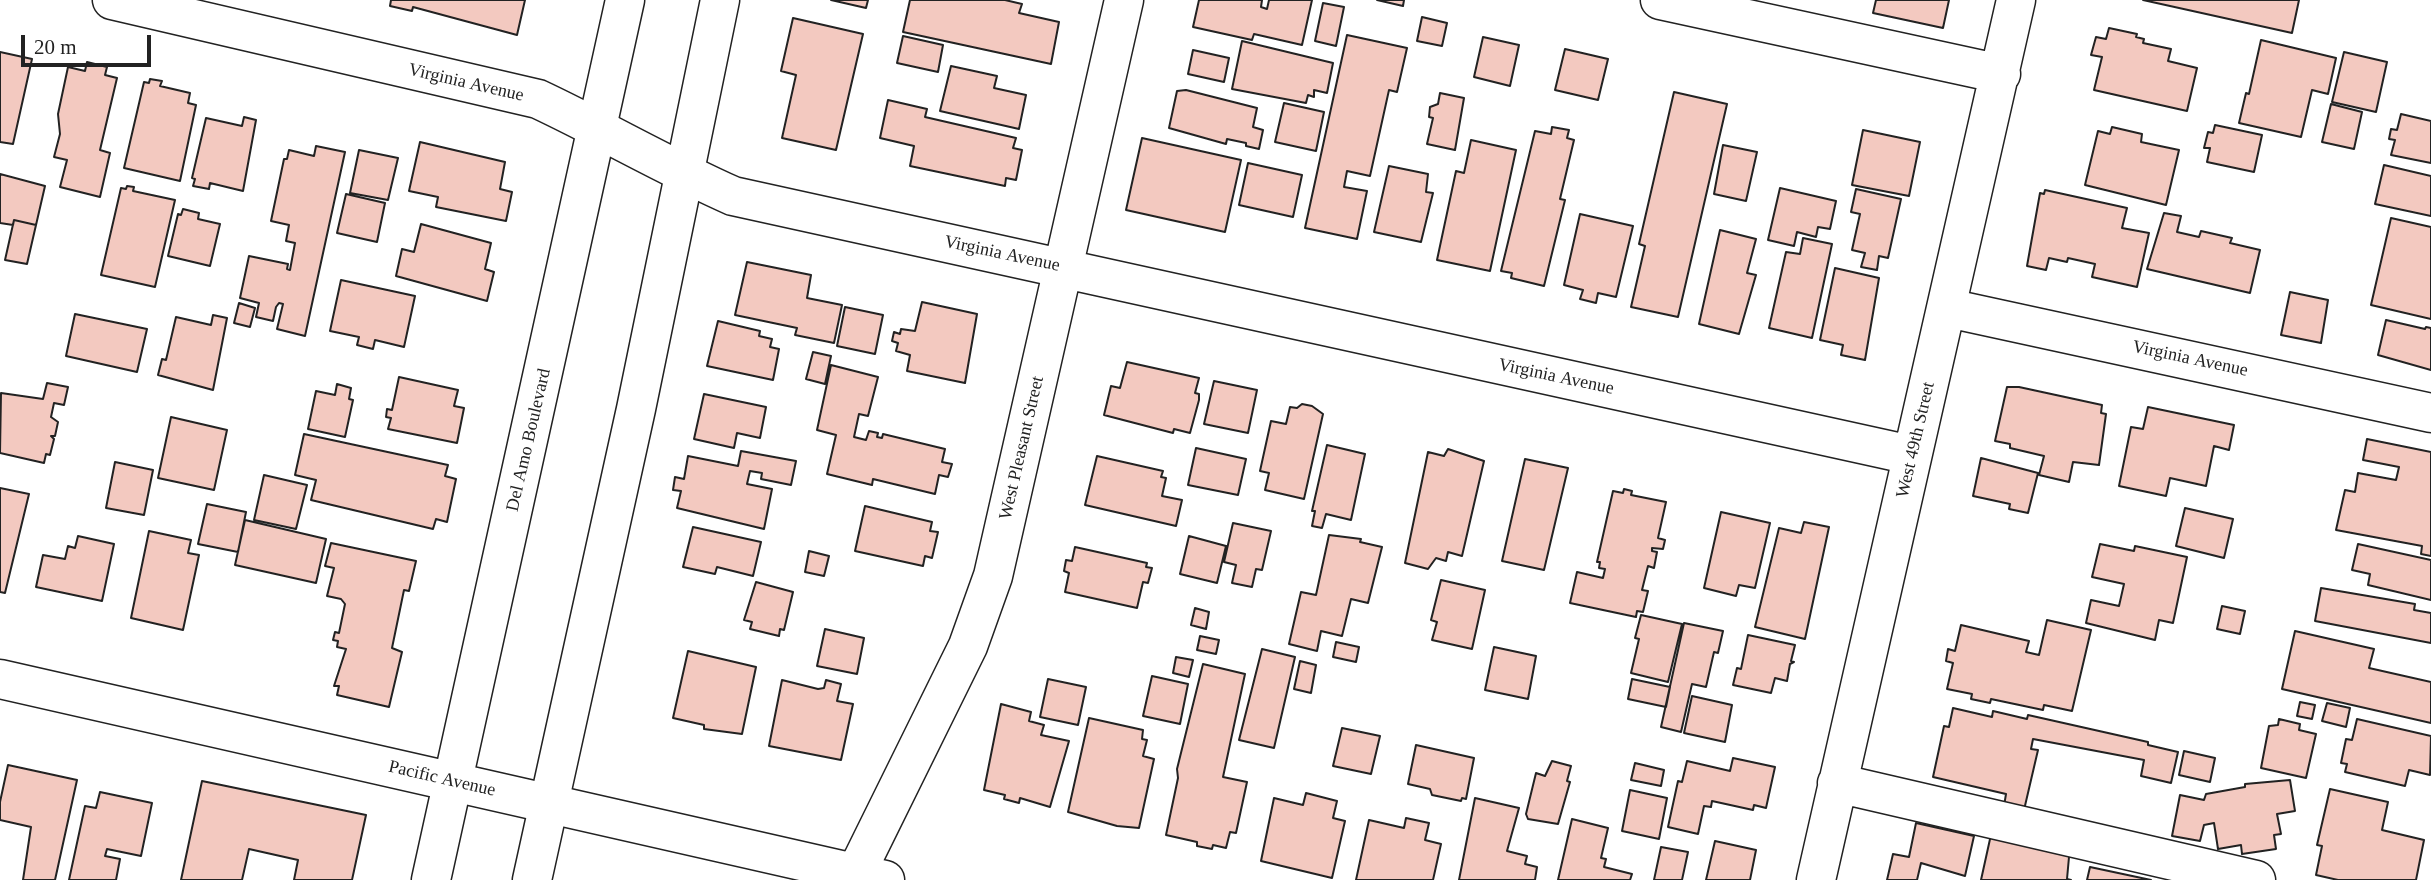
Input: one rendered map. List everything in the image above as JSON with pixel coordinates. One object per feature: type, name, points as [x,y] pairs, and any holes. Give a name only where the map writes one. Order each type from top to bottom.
[{"type":"street","name":"Virginia Avenue","points":[[112,0],[538,99],[598,127],[685,175],[733,196],[1912,455]]},
{"type":"street","name":"Del Amo Boulevard","points":[[431,880],[625,0]]},
{"type":"street","points":[[532,880],[685,175],[720,0]]},
{"type":"street","name":"West Pleasant Street","points":[[870,877],[968,646],[993,576],[1124,0]]},
{"type":"street","points":[[1660,0],[2001,74]]},
{"type":"street","name":"West 49th Street","points":[[1816,880],[2016,0]]},
{"type":"street","name":"Virginia Avenue","points":[[1948,307],[2431,413]]},
{"type":"street","name":"Pacific Avenue","points":[[0,679],[870,877]]},
{"type":"street","points":[[1837,783],[2256,880]]},
{"type":"building","points":[[391,0],[525,0],[517,35],[413,7],[412,11],[390,6]]},
{"type":"building","points":[[831,0],[868,0],[866,8]]},
{"type":"building","points":[[910,0],[1005,0],[1022,4],[1019,13],[1059,22],[1051,64],[903,32]]},
{"type":"building","points":[[1199,0],[1262,0],[1261,7],[1267,9],[1269,0],[1312,0],[1302,45],[1254,34],[1252,40],[1193,27]]},
{"type":"building","points":[[1377,0],[1404,0],[1403,6]]},
{"type":"building","points":[[1876,0],[1949,0],[1943,28],[1873,13]]},
{"type":"building","points":[[2143,0],[2299,0],[2292,33]]},
{"type":"building","points":[[1323,3],[1344,7],[1336,46],[1315,41]]},
{"type":"building","points":[[1422,17],[1447,23],[1442,46],[1417,41]]},
{"type":"building","points":[[793,18],[863,34],[836,150],[782,138],[796,75],[781,71]]},
{"type":"building","points":[[2109,28],[2137,34],[2136,37],[2144,39],[2143,43],[2171,49],[2168,61],[2197,68],[2187,111],[2094,90],[2102,57],[2091,55],[2096,37],[2106,39]]},
{"type":"building","points":[[1347,35],[1407,48],[1397,92],[1389,90],[1370,176],[1347,171],[1344,187],[1367,191],[1357,239],[1305,228]]},
{"type":"building","points":[[903,36],[943,45],[938,72],[897,63]]},
{"type":"building","points":[[1483,37],[1519,45],[1510,86],[1474,77]]},
{"type":"building","points":[[2261,40],[2336,58],[2328,94],[2312,90],[2301,137],[2239,123],[2246,93],[2249,94]]},
{"type":"building","points":[[1242,41],[1333,63],[1327,93],[1314,90],[1314,97],[1308,95],[1306,103],[1232,89]]},
{"type":"building","points":[[1565,49],[1608,59],[1598,100],[1555,90]]},
{"type":"building","points":[[1193,50],[1229,58],[1224,82],[1188,74]]},
{"type":"building","points":[[0,52],[32,59],[13,144],[0,142]]},
{"type":"building","points":[[2344,52],[2387,62],[2376,112],[2332,102]]},
{"type":"building","points":[[87,62],[107,67],[105,75],[117,78],[100,150],[110,153],[100,197],[60,187],[67,160],[54,157],[60,134],[58,114],[68,67],[85,71]]},
{"type":"building","points":[[951,66],[997,76],[994,88],[1026,95],[1019,129],[940,111]]},
{"type":"building","points":[[150,79],[162,81],[160,86],[190,93],[188,103],[196,105],[180,181],[124,168],[144,82],[149,83]]},
{"type":"building","points":[[1186,90],[1257,108],[1253,127],[1263,130],[1259,149],[1246,146],[1246,143],[1227,139],[1226,144],[1169,128],[1177,91]]},
{"type":"building","points":[[1674,92],[1727,104],[1678,317],[1631,307],[1645,246],[1639,244]]},
{"type":"building","points":[[1440,93],[1464,98],[1455,150],[1427,144],[1433,118],[1429,117],[1430,107],[1438,104]]},
{"type":"building","points":[[888,100],[927,109],[925,117],[1016,138],[1013,148],[1022,150],[1016,180],[1006,178],[1005,186],[910,166],[914,146],[880,138]]},
{"type":"building","points":[[1284,103],[1324,112],[1316,151],[1275,142]]},
{"type":"building","points":[[2331,104],[2362,112],[2354,149],[2322,142]]},
{"type":"building","points":[[2401,114],[2431,121],[2431,163],[2391,155],[2395,140],[2389,139],[2391,129],[2397,130]]},
{"type":"building","points":[[244,117],[256,120],[243,191],[210,183],[209,189],[193,186],[195,179],[192,178],[206,118],[242,126]]},
{"type":"building","points":[[2215,125],[2262,135],[2254,172],[2207,162],[2210,148],[2204,148],[2208,132],[2213,133]]},
{"type":"building","points":[[1552,127],[1569,130],[1567,138],[1574,140],[1560,199],[1565,200],[1544,286],[1511,278],[1512,273],[1501,271],[1535,131],[1551,134]]},
{"type":"building","points":[[2112,127],[2142,134],[2141,142],[2179,150],[2166,205],[2085,185],[2098,131],[2110,134]]},
{"type":"building","points":[[1863,130],[1920,142],[1909,196],[1852,185]]},
{"type":"building","points":[[1142,138],[1241,160],[1225,232],[1126,210]]},
{"type":"building","points":[[1471,140],[1516,150],[1490,271],[1437,260],[1456,171],[1464,173]]},
{"type":"building","points":[[420,142],[505,162],[500,189],[512,192],[506,221],[436,207],[438,197],[409,191]]},
{"type":"building","points":[[1723,145],[1757,152],[1746,201],[1714,194]]},
{"type":"building","points":[[316,146],[345,152],[305,336],[277,329],[283,304],[279,303],[276,307],[273,321],[256,317],[259,303],[240,298],[249,256],[288,264],[287,269],[290,270],[295,243],[286,241],[289,225],[271,221],[284,159],[287,159],[289,150],[314,156]]},
{"type":"building","points":[[359,150],[398,158],[388,200],[350,193]]},
{"type":"building","points":[[1248,163],[1302,175],[1293,217],[1239,205]]},
{"type":"building","points":[[2384,165],[2431,176],[2431,216],[2375,204]]},
{"type":"building","points":[[1389,166],[1428,174],[1426,192],[1433,193],[1421,242],[1374,232]]},
{"type":"building","points":[[0,174],[45,186],[36,225],[14,220],[13,225],[0,223]]},
{"type":"building","points":[[127,186],[134,187],[133,191],[175,200],[155,287],[101,275],[121,188],[126,189]]},
{"type":"building","points":[[1780,188],[1836,201],[1830,229],[1818,227],[1816,237],[1797,232],[1794,246],[1768,240]]},
{"type":"building","points":[[1856,189],[1901,199],[1888,258],[1879,256],[1877,270],[1861,267],[1865,253],[1852,250],[1860,214],[1851,212]]},
{"type":"building","points":[[2045,190],[2127,208],[2122,228],[2149,233],[2137,287],[2092,277],[2095,264],[2068,258],[2067,262],[2049,258],[2046,270],[2027,266],[2040,193],[2044,194]]},
{"type":"building","points":[[346,194],[385,203],[377,242],[337,233]]},
{"type":"building","points":[[183,209],[199,213],[198,219],[220,224],[210,266],[168,256],[178,214],[181,215]]},
{"type":"building","points":[[2164,213],[2181,216],[2177,232],[2199,237],[2201,231],[2232,238],[2230,243],[2260,250],[2250,293],[2147,269]]},
{"type":"building","points":[[1580,214],[1633,226],[1616,297],[1598,293],[1596,303],[1580,299],[1583,290],[1564,285]]},
{"type":"building","points":[[2391,218],[2431,227],[2431,319],[2371,305]]},
{"type":"building","points":[[14,220],[36,225],[27,264],[5,260]]},
{"type":"building","points":[[421,224],[491,243],[485,269],[494,272],[487,301],[396,276],[402,249],[414,252]]},
{"type":"building","points":[[1720,230],[1756,239],[1747,273],[1756,275],[1739,334],[1699,324]]},
{"type":"building","points":[[1803,238],[1832,244],[1812,338],[1769,328],[1786,252],[1800,254]]},
{"type":"building","points":[[747,262],[811,275],[807,298],[842,305],[834,343],[795,335],[797,328],[735,315]]},
{"type":"building","points":[[1835,268],[1879,278],[1865,360],[1841,355],[1843,345],[1820,340]]},
{"type":"building","points":[[341,280],[415,296],[404,347],[375,340],[373,349],[357,345],[359,337],[330,331]]},
{"type":"building","points":[[2290,292],[2328,300],[2321,343],[2281,335]]},
{"type":"building","points":[[922,302],[977,314],[965,383],[907,371],[910,355],[896,351],[898,343],[892,341],[894,332],[900,334],[901,329],[915,331]]},
{"type":"building","points":[[239,303],[255,308],[250,327],[234,323]]},
{"type":"building","points":[[845,307],[883,315],[875,354],[837,346]]},
{"type":"building","points":[[75,314],[147,329],[137,372],[66,356]]},
{"type":"building","points":[[213,315],[227,318],[213,390],[158,375],[162,359],[166,360],[176,317],[211,325]]},
{"type":"building","points":[[2386,320],[2431,328],[2431,370],[2378,355]]},
{"type":"building","points":[[718,321],[760,331],[759,336],[772,339],[770,347],[779,349],[773,380],[707,366]]},
{"type":"building","points":[[813,352],[831,356],[825,384],[806,379]]},
{"type":"building","points":[[1127,362],[1199,378],[1195,393],[1199,394],[1199,400],[1190,433],[1174,429],[1173,433],[1104,415],[1111,386],[1120,388]]},
{"type":"building","points":[[831,365],[878,377],[868,416],[859,414],[854,437],[866,440],[869,431],[878,433],[877,437],[882,438],[883,434],[945,449],[942,462],[952,464],[948,477],[939,475],[935,494],[873,479],[872,485],[827,474],[836,435],[817,430]]},
{"type":"building","points":[[399,377],[458,390],[454,406],[464,408],[457,443],[388,429],[391,418],[386,417],[387,409],[392,410]]},
{"type":"building","points":[[1214,381],[1257,390],[1248,433],[1204,424]]},
{"type":"building","points":[[47,383],[68,387],[64,405],[54,403],[51,417],[58,422],[55,436],[51,436],[54,439],[50,455],[46,454],[44,463],[0,453],[1,393],[43,399]]},
{"type":"building","points":[[337,384],[351,388],[349,399],[353,400],[345,437],[308,429],[316,391],[335,395]]},
{"type":"building","points":[[2007,387],[2019,387],[2102,405],[2101,413],[2106,414],[2099,465],[2073,462],[2069,482],[2039,475],[2044,456],[2010,448],[2010,444],[1995,441]]},
{"type":"building","points":[[704,394],[766,407],[760,438],[737,433],[734,448],[694,439]]},
{"type":"building","points":[[1302,404],[1312,406],[1323,414],[1304,499],[1265,490],[1269,473],[1260,471],[1271,421],[1286,424],[1290,407],[1297,408]]},
{"type":"building","points":[[2148,407],[2234,425],[2229,450],[2214,446],[2206,486],[2170,478],[2166,496],[2119,486],[2131,427],[2143,429]]},
{"type":"building","points":[[171,417],[227,430],[214,490],[158,478]]},
{"type":"building","points":[[304,434],[448,465],[445,476],[456,479],[447,522],[436,519],[433,529],[311,500],[316,480],[295,475]]},
{"type":"building","points":[[2367,439],[2431,452],[2431,556],[2421,554],[2422,546],[2336,530],[2345,490],[2355,492],[2358,473],[2396,480],[2399,467],[2363,460]]},
{"type":"building","points":[[1327,445],[1365,454],[1351,520],[1326,514],[1322,528],[1312,526],[1315,511],[1312,511]]},
{"type":"building","points":[[1196,448],[1246,459],[1238,495],[1188,485]]},
{"type":"building","points":[[1448,449],[1484,461],[1462,556],[1448,552],[1446,561],[1436,558],[1428,569],[1405,563],[1428,452],[1444,456]]},
{"type":"building","points":[[741,451],[796,461],[791,485],[761,479],[762,473],[750,471],[747,484],[772,489],[764,529],[677,508],[681,491],[673,490],[675,477],[684,479],[688,456],[738,466]]},
{"type":"building","points":[[1097,456],[1163,471],[1161,477],[1166,478],[1162,496],[1182,500],[1176,526],[1085,505]]},
{"type":"building","points":[[1981,458],[2038,473],[2028,513],[2009,509],[2010,504],[1973,496]]},
{"type":"building","points":[[1525,459],[1568,468],[1544,570],[1502,561]]},
{"type":"building","points":[[115,462],[153,470],[144,515],[106,508]]},
{"type":"building","points":[[264,475],[307,485],[296,529],[254,520]]},
{"type":"building","points":[[0,488],[29,494],[5,593],[0,592]]},
{"type":"building","points":[[1624,489],[1632,491],[1631,495],[1666,502],[1658,538],[1665,540],[1663,549],[1652,548],[1652,551],[1657,552],[1654,568],[1648,566],[1642,590],[1648,591],[1643,612],[1637,611],[1636,617],[1570,603],[1577,572],[1603,578],[1605,569],[1599,568],[1600,562],[1597,562],[1613,491],[1623,493]]},
{"type":"building","points":[[207,504],[246,512],[238,552],[198,544]]},
{"type":"building","points":[[865,506],[932,522],[930,531],[938,532],[932,558],[925,556],[923,566],[855,551]]},
{"type":"building","points":[[2185,508],[2233,519],[2224,558],[2176,546]]},
{"type":"building","points":[[1721,512],[1770,523],[1755,588],[1739,585],[1736,596],[1704,588]]},
{"type":"building","points":[[245,520],[326,539],[316,583],[235,565]]},
{"type":"building","points":[[1804,522],[1829,527],[1805,639],[1755,627],[1779,528],[1801,533]]},
{"type":"building","points":[[1233,523],[1271,531],[1262,570],[1256,569],[1252,587],[1232,583],[1236,565],[1224,562]]},
{"type":"building","points":[[693,527],[761,542],[753,576],[717,567],[715,574],[683,567]]},
{"type":"building","points":[[149,531],[191,540],[188,553],[199,555],[183,630],[131,618]]},
{"type":"building","points":[[1329,535],[1361,539],[1360,542],[1382,547],[1368,603],[1351,599],[1342,636],[1321,631],[1317,651],[1289,644],[1301,592],[1316,595]]},
{"type":"building","points":[[78,536],[114,544],[102,601],[36,587],[43,555],[65,559],[68,546],[75,548]]},
{"type":"building","points":[[1189,536],[1226,546],[1217,583],[1180,574]]},
{"type":"building","points":[[331,543],[416,561],[409,591],[404,590],[392,648],[402,652],[389,707],[337,695],[339,686],[334,686],[346,649],[337,647],[338,641],[333,640],[335,632],[339,633],[345,604],[341,599],[327,596],[334,568],[325,566]]},
{"type":"building","points":[[2100,544],[2134,551],[2135,546],[2187,557],[2173,623],[2159,620],[2155,640],[2086,623],[2091,600],[2119,606],[2124,584],[2092,577]]},
{"type":"building","points":[[2358,544],[2431,560],[2431,600],[2368,585],[2370,574],[2352,570]]},
{"type":"building","points":[[1075,547],[1147,563],[1146,567],[1152,568],[1148,583],[1143,582],[1137,608],[1065,592],[1069,573],[1064,571],[1066,560],[1072,561]]},
{"type":"building","points":[[809,551],[829,556],[824,576],[805,572]]},
{"type":"building","points":[[1441,580],[1485,590],[1472,649],[1432,640],[1437,622],[1431,620]]},
{"type":"building","points":[[756,582],[793,592],[784,630],[780,629],[779,636],[750,629],[752,622],[744,620]]},
{"type":"building","points":[[2321,588],[2415,604],[2414,610],[2431,613],[2431,643],[2315,621]]},
{"type":"building","points":[[2222,606],[2245,611],[2240,634],[2217,629]]},
{"type":"building","points":[[1195,608],[1209,612],[1206,629],[1191,625]]},
{"type":"building","points":[[1641,615],[1682,624],[1668,682],[1631,673],[1639,639],[1635,638]]},
{"type":"building","points":[[2047,620],[2091,630],[2072,711],[2044,705],[2043,710],[1991,699],[1990,703],[1971,699],[1972,694],[1947,689],[1953,663],[1946,661],[1948,649],[1955,651],[1961,625],[2029,641],[2026,652],[2039,655]]},
{"type":"building","points":[[1684,623],[1723,631],[1718,653],[1714,652],[1706,687],[1692,684],[1681,732],[1661,727]]},
{"type":"building","points":[[825,629],[864,638],[857,674],[817,666]]},
{"type":"building","points":[[2295,631],[2374,649],[2369,668],[2431,682],[2431,723],[2282,689]]},
{"type":"building","points":[[1748,635],[1795,645],[1791,661],[1794,662],[1790,664],[1787,681],[1775,678],[1771,693],[1733,685],[1737,668],[1741,669]]},
{"type":"building","points":[[1200,636],[1219,640],[1216,654],[1197,650]]},
{"type":"building","points":[[1336,642],[1359,647],[1356,662],[1333,657]]},
{"type":"building","points":[[1494,647],[1536,656],[1528,699],[1485,690]]},
{"type":"building","points":[[1262,649],[1295,657],[1274,748],[1239,740]]},
{"type":"building","points":[[688,651],[756,667],[742,734],[704,729],[704,725],[673,718]]},
{"type":"building","points":[[1176,657],[1193,660],[1189,677],[1173,673]]},
{"type":"building","points":[[1300,661],[1316,665],[1311,693],[1294,689]]},
{"type":"building","points":[[1203,664],[1245,674],[1223,777],[1247,782],[1236,833],[1230,832],[1226,848],[1197,846],[1197,842],[1166,835],[1178,778],[1177,769]]},
{"type":"building","points":[[1152,676],[1188,684],[1180,724],[1143,716]]},
{"type":"building","points":[[1048,679],[1086,687],[1078,725],[1040,717]]},
{"type":"building","points":[[1632,679],[1670,687],[1666,707],[1628,699]]},
{"type":"building","points":[[782,680],[818,689],[824,688],[826,680],[841,684],[837,701],[853,704],[841,760],[769,746]]},
{"type":"building","points":[[1692,696],[1732,705],[1725,742],[1684,733]]},
{"type":"building","points":[[2300,702],[2315,705],[2312,719],[2297,716]]},
{"type":"building","points":[[2327,703],[2350,708],[2346,727],[2322,721]]},
{"type":"building","points":[[1001,704],[1031,712],[1029,721],[1044,725],[1041,735],[1069,741],[1050,807],[1020,798],[1019,803],[1004,799],[1005,795],[984,790]]},
{"type":"building","points":[[1953,708],[1992,717],[1993,711],[2027,719],[2028,715],[2148,742],[2148,745],[2178,752],[2171,783],[2141,776],[2144,760],[2033,739],[2031,749],[2038,750],[2024,810],[2004,806],[2006,794],[1933,777],[1944,726],[1949,727]]},
{"type":"building","points":[[1089,718],[1143,730],[1142,739],[1147,740],[1143,756],[1154,759],[1139,828],[1117,826],[1068,812]]},
{"type":"building","points":[[2279,719],[2300,724],[2299,730],[2316,734],[2306,778],[2261,768],[2269,726],[2278,725]]},
{"type":"building","points":[[2357,719],[2431,736],[2430,775],[2409,770],[2405,786],[2345,772],[2347,764],[2341,763],[2346,739],[2352,740]]},
{"type":"building","points":[[1342,728],[1380,736],[1371,774],[1333,766]]},
{"type":"building","points":[[1416,745],[1474,758],[1466,799],[1462,798],[1461,801],[1432,795],[1430,789],[1408,784]]},
{"type":"building","points":[[2184,751],[2215,758],[2210,782],[2179,775]]},
{"type":"building","points":[[1733,758],[1775,767],[1766,808],[1754,805],[1753,810],[1712,801],[1711,807],[1704,806],[1698,834],[1668,827],[1678,781],[1682,782],[1687,761],[1730,771]]},
{"type":"building","points":[[1552,761],[1571,766],[1567,781],[1570,782],[1558,824],[1528,819],[1526,814],[1536,773],[1545,776]]},
{"type":"building","points":[[1635,763],[1664,770],[1661,786],[1631,780]]},
{"type":"building","points":[[8,765],[77,780],[55,880],[23,880],[31,827],[0,820],[0,802]]},
{"type":"building","points":[[2290,780],[2295,811],[2277,814],[2281,834],[2274,835],[2276,849],[2242,854],[2241,845],[2218,849],[2214,823],[2204,825],[2200,841],[2172,836],[2180,795],[2204,800],[2206,794],[2245,787],[2245,784]]},
{"type":"building","points":[[202,781],[366,815],[352,880],[294,880],[298,860],[249,849],[242,880],[181,880]]},
{"type":"building","points":[[2330,789],[2388,802],[2382,830],[2424,840],[2416,880],[2338,880],[2316,875],[2322,846],[2317,845]]},
{"type":"building","points":[[1630,790],[1667,798],[1659,839],[1622,831]]},
{"type":"building","points":[[100,792],[152,803],[141,856],[107,849],[105,856],[120,859],[116,880],[69,880],[85,806],[96,808]]},
{"type":"building","points":[[1306,793],[1337,801],[1333,818],[1345,821],[1332,878],[1261,861],[1274,798],[1303,805]]},
{"type":"building","points":[[1475,798],[1519,808],[1507,851],[1527,856],[1525,864],[1537,867],[1535,880],[1459,880]]},
{"type":"building","points":[[1406,818],[1429,823],[1425,840],[1441,844],[1433,880],[1356,880],[1369,820],[1404,828]]},
{"type":"building","points":[[1572,819],[1608,828],[1601,858],[1606,859],[1604,867],[1632,874],[1630,880],[1558,880]]},
{"type":"building","points":[[1916,823],[1974,836],[1965,876],[1921,863],[1917,880],[1887,880],[1893,854],[1909,857]]},
{"type":"building","points":[[1992,830],[2070,846],[2067,879],[2071,880],[1981,880]]},
{"type":"building","points":[[1715,841],[1756,850],[1750,880],[1706,880]]},
{"type":"building","points":[[1661,847],[1688,852],[1682,880],[1654,880]]},
{"type":"building","points":[[2090,867],[2151,880],[2087,880]]}]
